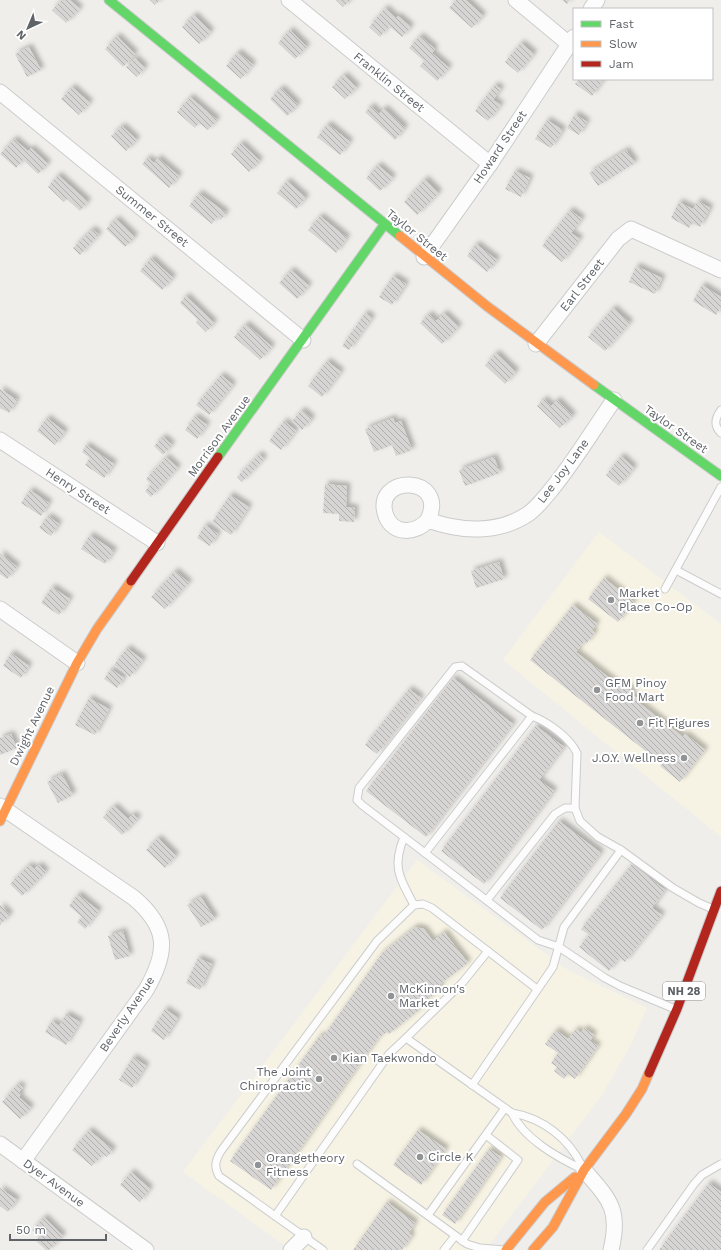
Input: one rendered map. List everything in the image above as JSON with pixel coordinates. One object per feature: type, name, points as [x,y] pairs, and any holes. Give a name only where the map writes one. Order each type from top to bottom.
[{"type":"street","name":"Taylor Street","points":[[109,0],[424,257],[536,344],[721,476]]},
{"type":"street","name":"Franklin Street","points":[[289,0],[490,164]]},
{"type":"street","points":[[516,0],[572,40]]},
{"type":"street","name":"Howard Street","points":[[424,257],[490,164],[572,40]]},
{"type":"street","name":"Summer Street","points":[[0,92],[302,340]]},
{"type":"street","name":"Morrison Avenue","points":[[77,663],[157,543],[384,225]]},
{"type":"street","name":"Earl Street","points":[[536,344],[618,239],[631,228],[721,270]]},
{"type":"street","name":"Lee Joy Lane","points":[[428,520],[460,529],[475,530],[507,525],[528,514],[542,502],[559,480],[614,400]]},
{"type":"street","name":"Henry Street","points":[[0,440],[157,543]]},
{"type":"street","points":[[0,609],[77,663]]},
{"type":"street","name":"Dwight Avenue","points":[[2,812],[77,663]]},
{"type":"street","name":"Beverly Avenue","points":[[2,812],[134,898],[146,908],[155,919],[161,933],[163,948],[160,963],[146,990],[23,1161]]},
{"type":"street","name":"NH 28","points":[[533,1250],[553,1227],[584,1170],[626,1114],[642,1088],[677,1009],[721,891]]},
{"type":"street","name":"Dyer Avenue","points":[[0,1144],[146,1250]]},
{"type":"street","points":[[584,1170],[607,1198],[614,1214],[614,1232],[611,1250]]},
{"type":"street","name":"NH 28","points":[[505,1250],[544,1202],[584,1170]]},
{"type":"street","points":[[291,1250],[304,1237]]},
{"type":"lane","points":[[721,410],[715,421],[715,425],[721,433]]},
{"type":"lane","points":[[665,589],[721,487]]},
{"type":"lane","points":[[676,570],[721,594]]},
{"type":"lane","points":[[677,1009],[605,978],[559,947],[538,940],[362,805],[357,800],[359,788],[455,667],[462,666],[532,716],[541,719],[573,745],[577,753],[575,808],[580,820],[587,828],[621,850],[685,896],[715,909]]},
{"type":"lane","points":[[425,853],[532,716]]},
{"type":"lane","points":[[487,900],[555,814],[565,808],[575,808]]},
{"type":"lane","points":[[404,837],[398,852],[397,864],[404,887],[414,904]]},
{"type":"lane","points":[[472,1085],[553,967],[564,927],[621,850]]},
{"type":"lane","points":[[323,1250],[219,1176],[216,1170],[215,1162],[221,1151],[377,940],[414,904],[423,904],[432,908],[538,989]]},
{"type":"lane","points":[[274,1216],[389,1054],[463,982],[488,951]]},
{"type":"lane","points":[[406,1038],[512,1113],[532,1117],[565,1140],[574,1150],[584,1170]]},
{"type":"lane","points":[[428,1215],[505,1108]]},
{"type":"lane","points":[[512,1113],[516,1123],[524,1132],[563,1161],[584,1170]]},
{"type":"lane","points":[[466,1245],[518,1160],[486,1134]]},
{"type":"lane","points":[[357,1164],[428,1215],[466,1245],[505,1250]]},
{"type":"lane","points":[[648,1250],[694,1184],[702,1175],[721,1164]]},
{"type":"lane","points":[[444,1250],[455,1236]]},
{"type":"shaded area","points":[[599,532],[721,624],[721,837],[503,660]]},
{"type":"shaded area","points":[[417,860],[568,970],[647,1008],[631,1044],[602,1095],[485,1250],[291,1250],[183,1172]]},
{"type":"building","points":[[62,0],[70,0],[80,9],[66,23],[52,10]]},
{"type":"building","points":[[150,0],[160,0],[155,5]]},
{"type":"building","points":[[336,0],[351,0],[343,7]]},
{"type":"building","points":[[456,0],[466,0],[483,16],[472,28],[449,8]]},
{"type":"building","points":[[562,0],[570,0],[567,4]]},
{"type":"building","points":[[385,8],[396,18],[398,16],[411,27],[402,37],[389,26],[380,37],[369,27]]},
{"type":"building","points":[[194,15],[211,32],[199,44],[182,27]]},
{"type":"building","points":[[290,30],[307,47],[295,59],[278,43]]},
{"type":"building","points":[[117,36],[135,54],[123,67],[105,49]]},
{"type":"building","points":[[420,36],[435,49],[432,53],[449,68],[437,81],[420,66],[424,61],[409,48]]},
{"type":"building","points":[[521,43],[534,54],[518,73],[505,62]]},
{"type":"building","points":[[29,47],[41,70],[27,77],[15,54]]},
{"type":"building","points":[[238,52],[253,65],[241,79],[226,66]]},
{"type":"building","points":[[135,58],[145,68],[137,77],[126,67]]},
{"type":"building","points":[[344,75],[357,88],[345,99],[332,87]]},
{"type":"building","points":[[578,80],[603,80],[592,96],[575,84]]},
{"type":"building","points":[[495,85],[501,89],[493,100],[501,105],[488,121],[475,111]]},
{"type":"building","points":[[72,87],[90,103],[79,115],[61,99]]},
{"type":"building","points":[[281,88],[298,105],[287,116],[270,99]]},
{"type":"building","points":[[190,97],[217,120],[208,130],[199,123],[195,128],[177,112]]},
{"type":"building","points":[[371,106],[379,114],[384,108],[405,128],[395,140],[365,112]]},
{"type":"building","points":[[575,114],[587,122],[579,135],[567,128]]},
{"type":"building","points":[[547,120],[563,130],[551,148],[535,139]]},
{"type":"building","points":[[328,124],[350,142],[340,155],[317,137]]},
{"type":"building","points":[[122,126],[137,140],[126,151],[111,136]]},
{"type":"building","points":[[14,139],[28,151],[31,148],[48,164],[38,174],[23,160],[16,168],[0,154]]},
{"type":"building","points":[[241,143],[260,161],[249,172],[231,154]]},
{"type":"building","points":[[626,150],[635,163],[598,186],[589,173]]},
{"type":"building","points":[[148,158],[154,163],[158,158],[179,176],[169,188],[142,164]]},
{"type":"building","points":[[378,165],[393,178],[380,191],[366,178]]},
{"type":"building","points":[[515,171],[530,178],[521,197],[505,189]]},
{"type":"building","points":[[58,175],[88,202],[80,211],[67,199],[64,202],[48,187]]},
{"type":"building","points":[[425,179],[439,193],[417,215],[404,202]]},
{"type":"building","points":[[287,181],[306,198],[296,209],[277,193]]},
{"type":"building","points":[[199,193],[226,213],[221,220],[217,217],[212,224],[189,206]]},
{"type":"building","points":[[698,201],[710,208],[700,227],[692,223],[689,228],[671,218],[679,202],[693,209]]},
{"type":"building","points":[[570,210],[582,219],[571,233],[580,239],[562,262],[542,246]]},
{"type":"building","points":[[320,216],[347,238],[336,253],[308,230]]},
{"type":"building","points":[[116,219],[135,237],[125,247],[106,229]]},
{"type":"building","points":[[92,229],[99,235],[80,255],[73,248]]},
{"type":"building","points":[[476,244],[497,260],[487,272],[467,256]]},
{"type":"building","points":[[151,258],[173,278],[162,290],[140,271]]},
{"type":"building","points":[[636,266],[662,278],[655,294],[629,282]]},
{"type":"building","points":[[291,270],[309,286],[297,299],[279,283]]},
{"type":"building","points":[[393,276],[406,284],[392,305],[379,297]]},
{"type":"building","points":[[702,285],[721,297],[721,307],[716,315],[693,301]]},
{"type":"building","points":[[186,296],[214,323],[206,332],[196,322],[198,320],[180,303]]},
{"type":"building","points":[[613,308],[630,323],[605,351],[588,337]]},
{"type":"building","points":[[365,313],[372,318],[349,350],[342,346]]},
{"type":"building","points":[[444,313],[459,327],[442,344],[420,323],[429,314],[436,321]]},
{"type":"building","points":[[246,324],[272,347],[260,360],[234,337]]},
{"type":"building","points":[[496,353],[516,372],[505,384],[485,365]]},
{"type":"building","points":[[327,361],[341,372],[322,397],[308,386]]},
{"type":"building","points":[[221,375],[233,385],[209,415],[196,405]]},
{"type":"building","points":[[0,389],[17,400],[9,413],[0,408]]},
{"type":"building","points":[[544,399],[551,406],[557,400],[573,416],[560,428],[537,406]]},
{"type":"building","points":[[302,410],[312,419],[302,430],[292,421]]},
{"type":"building","points":[[195,416],[207,425],[197,439],[185,430]]},
{"type":"building","points":[[47,418],[65,432],[55,445],[37,431]]},
{"type":"building","points":[[393,418],[395,423],[401,421],[412,450],[396,456],[392,445],[374,452],[365,429]]},
{"type":"building","points":[[284,421],[296,431],[281,450],[269,441]]},
{"type":"building","points":[[163,437],[172,445],[163,455],[154,446]]},
{"type":"building","points":[[86,445],[114,464],[104,478],[85,465],[90,458],[82,452]]},
{"type":"building","points":[[259,454],[264,459],[242,482],[237,477]]},
{"type":"building","points":[[621,456],[634,468],[619,486],[606,475]]},
{"type":"building","points":[[166,457],[178,468],[151,497],[145,491],[151,484],[146,479]]},
{"type":"building","points":[[494,457],[500,473],[465,486],[459,470]]},
{"type":"building","points":[[325,484],[347,486],[346,507],[355,508],[354,522],[339,521],[339,514],[323,513]]},
{"type":"building","points":[[30,490],[49,503],[41,516],[21,503]]},
{"type":"building","points":[[230,495],[249,507],[231,535],[212,522]]},
{"type":"building","points":[[48,516],[59,524],[51,536],[39,528]]},
{"type":"building","points":[[205,525],[218,534],[210,546],[197,538]]},
{"type":"building","points":[[90,535],[114,551],[105,564],[81,549]]},
{"type":"building","points":[[0,553],[17,567],[7,579],[0,574]]},
{"type":"building","points":[[499,562],[504,579],[476,588],[471,571]]},
{"type":"building","points":[[175,571],[189,583],[165,609],[151,597]]},
{"type":"building","name":"Market Place Co-Op","points":[[604,578],[634,602],[618,622],[588,599]]},
{"type":"building","points":[[52,587],[70,599],[59,615],[41,603]]},
{"type":"building","points":[[573,605],[597,624],[592,630],[595,633],[586,644],[584,642],[576,652],[621,687],[623,684],[633,691],[631,694],[640,700],[638,702],[683,737],[685,734],[705,750],[680,782],[660,766],[662,764],[530,660]]},
{"type":"building","points":[[127,648],[143,660],[130,677],[114,665]]},
{"type":"building","points":[[11,653],[29,666],[21,678],[3,666]]},
{"type":"building","points":[[111,669],[124,678],[117,688],[104,679]]},
{"type":"building","points":[[453,678],[513,724],[426,837],[366,791]]},
{"type":"building","points":[[409,689],[421,698],[377,754],[365,745]]},
{"type":"building","points":[[89,698],[109,709],[95,735],[75,725]]},
{"type":"building","points":[[536,726],[564,747],[539,780],[554,791],[484,884],[441,851]]},
{"type":"building","points":[[11,734],[17,748],[0,755],[0,738]]},
{"type":"building","points":[[62,774],[73,795],[58,803],[47,782]]},
{"type":"building","points":[[114,806],[128,819],[133,814],[138,819],[122,835],[103,817]]},
{"type":"building","points":[[559,821],[601,853],[542,930],[500,898]]},
{"type":"building","points":[[158,838],[176,856],[165,868],[146,850]]},
{"type":"building","points":[[632,864],[665,890],[652,908],[662,915],[625,962],[619,958],[609,971],[579,947],[589,935],[581,929]]},
{"type":"building","points":[[29,865],[34,869],[39,865],[46,872],[22,896],[10,884]]},
{"type":"building","points":[[78,894],[99,911],[85,929],[77,922],[82,917],[69,906]]},
{"type":"building","points":[[201,897],[215,919],[201,927],[187,905]]},
{"type":"building","points":[[0,905],[10,915],[0,925]]},
{"type":"building","points":[[415,927],[424,929],[433,941],[444,932],[468,963],[439,985],[441,988],[421,1005],[423,1007],[389,1034],[387,1032],[378,1038],[271,1190],[230,1161],[320,1035],[323,1037],[382,953]]},
{"type":"building","points":[[123,931],[130,956],[115,960],[108,936]]},
{"type":"building","points":[[198,958],[212,964],[200,990],[186,983]]},
{"type":"building","points":[[165,1009],[178,1018],[164,1040],[151,1031]]},
{"type":"building","points":[[66,1014],[80,1022],[66,1045],[45,1032],[52,1021],[59,1026]]},
{"type":"building","points":[[584,1028],[594,1035],[590,1041],[598,1046],[575,1079],[568,1074],[564,1079],[554,1071],[557,1067],[551,1063],[558,1053],[545,1044],[556,1030],[568,1039],[576,1029],[581,1033]]},
{"type":"building","points":[[133,1057],[146,1066],[132,1088],[119,1080]]},
{"type":"building","points":[[18,1084],[23,1088],[19,1092],[21,1094],[19,1097],[31,1108],[20,1119],[2,1102]]},
{"type":"building","points":[[89,1130],[113,1150],[107,1157],[103,1154],[92,1166],[72,1150]]},
{"type":"building","name":"Circle K","points":[[418,1130],[446,1149],[421,1185],[393,1165]]},
{"type":"building","points":[[489,1149],[501,1157],[455,1224],[442,1215]]},
{"type":"building","points":[[131,1172],[150,1189],[140,1202],[120,1185]]},
{"type":"building","points":[[709,1183],[721,1192],[721,1250],[659,1250]]},
{"type":"building","points":[[0,1188],[17,1200],[8,1212],[0,1206]]},
{"type":"building","points":[[387,1202],[415,1223],[409,1233],[412,1236],[402,1250],[353,1250]]},
{"type":"building","points":[[44,1217],[63,1236],[49,1250],[46,1250],[36,1241],[39,1237],[32,1230]]},
{"type":"traffic: fast","points":[[109,0],[400,236]]},
{"type":"traffic: fast","points":[[218,457],[384,225]]},
{"type":"traffic: fast","points":[[594,385],[721,476]]},
{"type":"traffic: slow","points":[[400,236],[488,307],[594,385]]},
{"type":"traffic: slow","points":[[0,821],[77,663],[97,629],[131,581]]},
{"type":"traffic: slow","points":[[533,1250],[553,1227],[584,1170],[626,1114],[642,1089],[649,1073]]},
{"type":"traffic: slow","points":[[506,1250],[545,1202],[575,1177]]},
{"type":"traffic: jam","points":[[131,581],[218,457]]},
{"type":"traffic: jam","points":[[649,1073],[677,1009],[721,891]]},
{"type":"place","name":"Market Place Co-Op","points":[[611,600]]},
{"type":"place","name":"GFM Pinoy Food Mart","points":[[597,690]]},
{"type":"place","name":"Fit Figures","points":[[640,723]]},
{"type":"place","name":"J.O.Y. Wellness","points":[[684,758]]},
{"type":"place","name":"McKinnon's Market","points":[[391,996]]},
{"type":"place","name":"Kian Taekwondo","points":[[334,1058]]},
{"type":"place","name":"The Joint Chiropractic","points":[[319,1079]]},
{"type":"place","name":"Circle K","points":[[420,1157]]},
{"type":"place","name":"Orangetheory Fitness","points":[[258,1165]]}]
